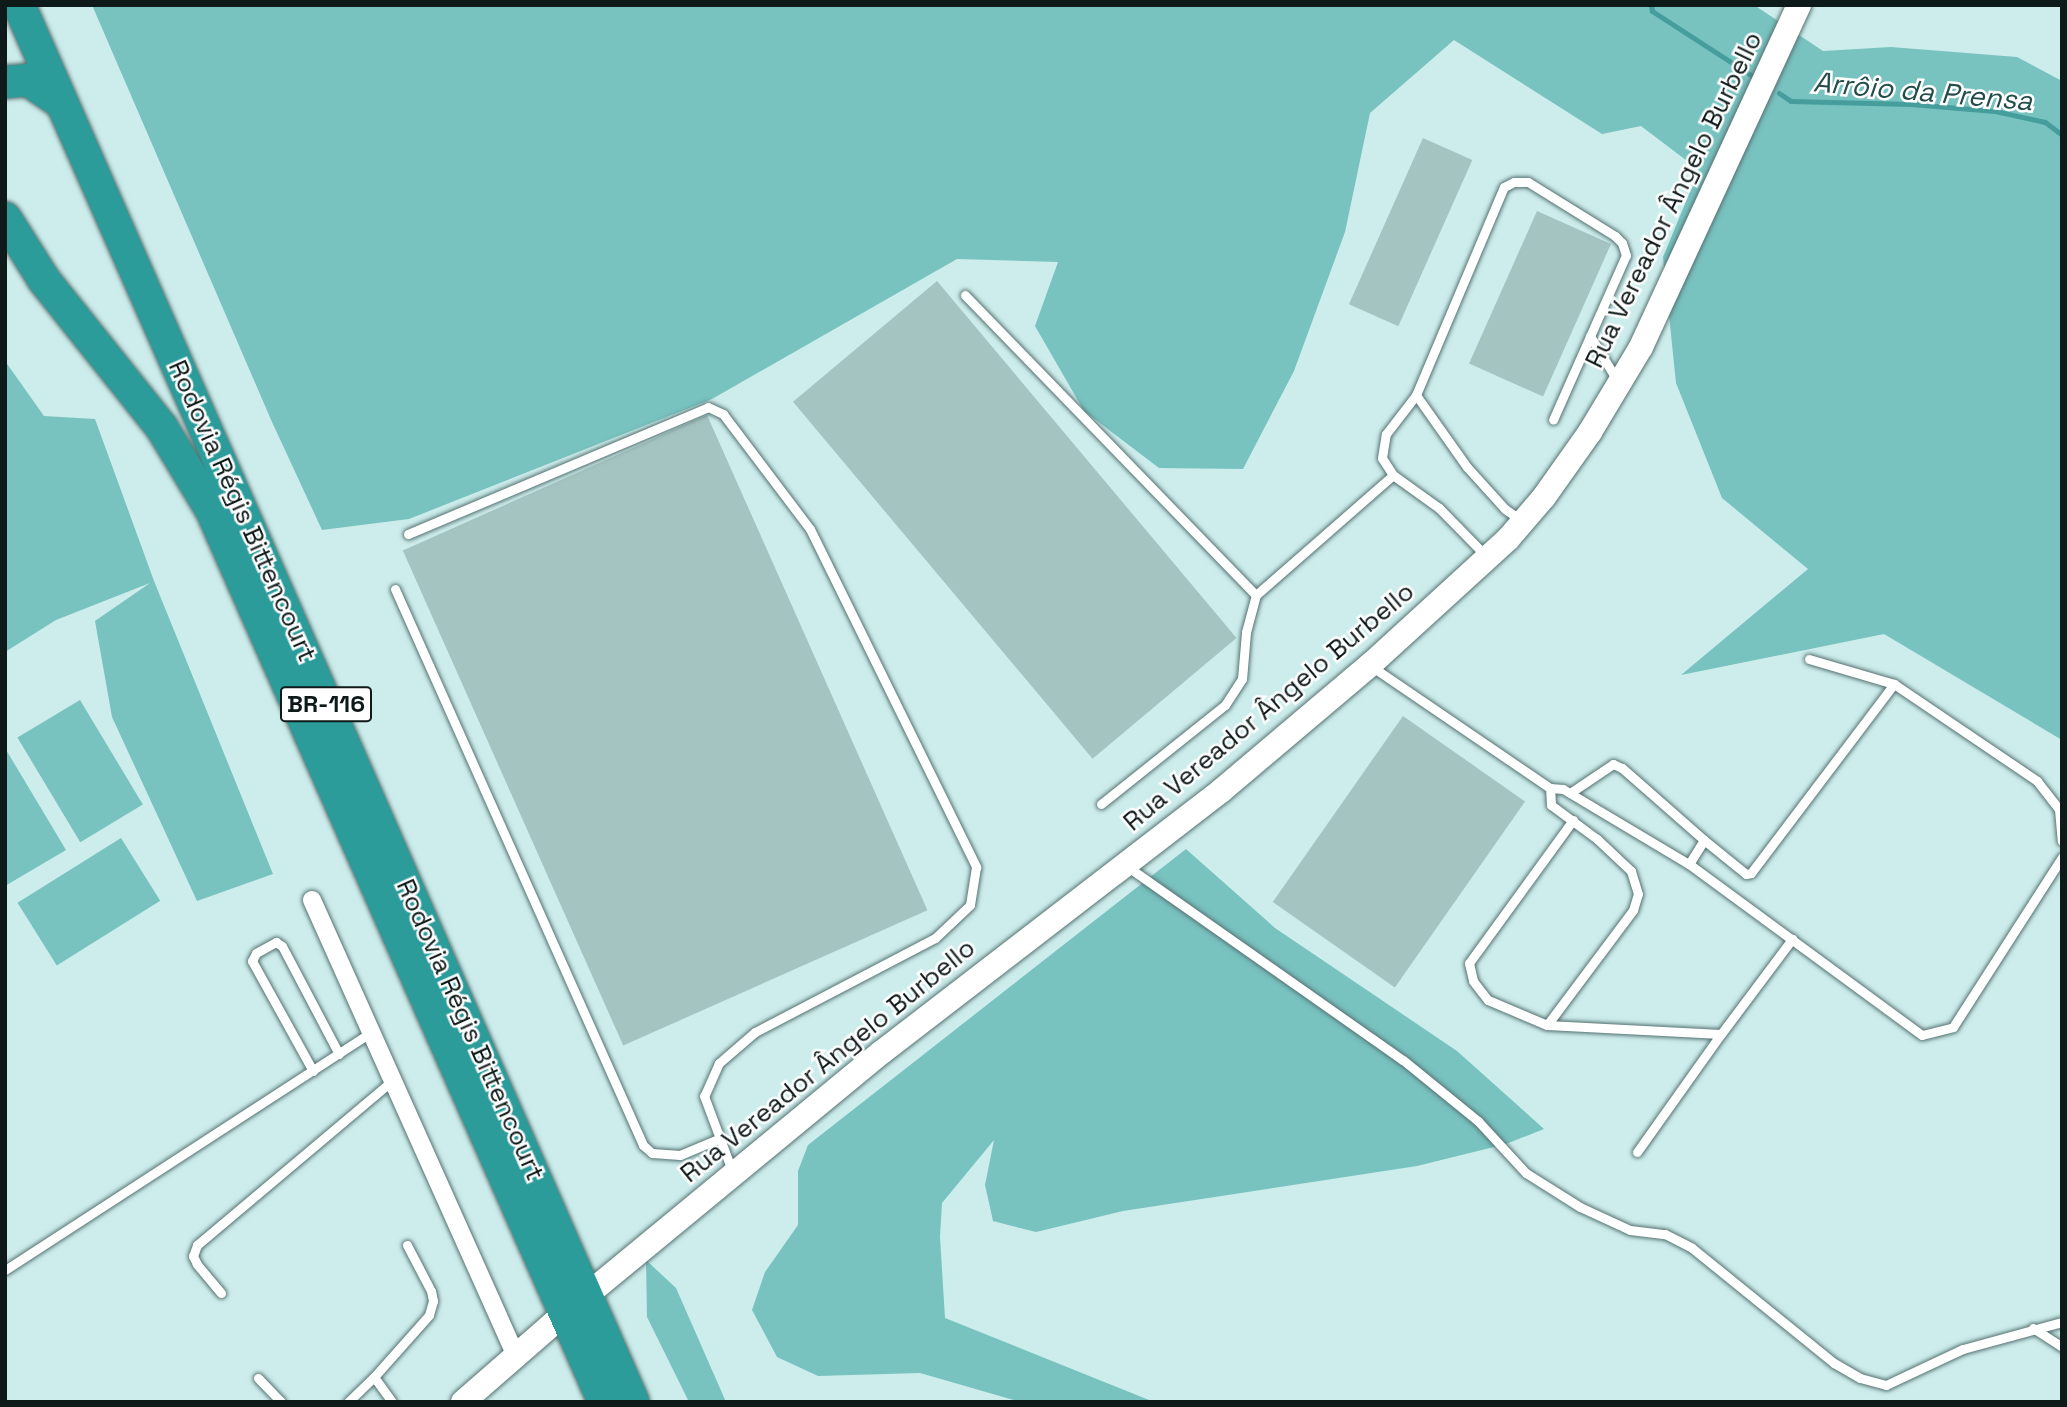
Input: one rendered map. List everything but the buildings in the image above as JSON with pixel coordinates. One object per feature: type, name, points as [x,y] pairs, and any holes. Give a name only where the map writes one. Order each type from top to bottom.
[{"type":"highway","name":"Rodovia Régis Bittencourt","points":[[19,5],[576,1304],[604,1402]]},
{"type":"highway","points":[[5,82],[28,80],[62,103]]},
{"type":"highway","name":"Rodovia Régis Bittencourt","points":[[5,218],[44,279],[162,428],[212,511],[576,1304],[633,1402]]},
{"type":"main road","name":"Rua Vereador Ângelo Burbello","points":[[463,1402],[576,1304],[882,1052],[1231,782],[1370,665],[1489,559],[1523,522],[1568,464],[1619,385],[1660,310],[1799,5]]},
{"type":"street","points":[[313,900],[516,1356]]},
{"type":"lane","points":[[1489,559],[1439,508],[1393,475],[1382,458],[1386,434],[1416,395],[1504,187],[1514,182],[1528,182],[1622,243],[1626,255],[1553,420]]},
{"type":"lane","points":[[965,295],[1256,595]]},
{"type":"lane","points":[[1590,336],[1619,385]]},
{"type":"lane","points":[[1416,395],[1467,467],[1505,509],[1523,522]]},
{"type":"lane","points":[[408,534],[708,407],[723,414],[810,529],[976,867],[970,905],[936,938],[755,1032],[719,1063],[704,1096],[734,1174]]},
{"type":"lane","points":[[1101,803],[1225,705],[1242,679],[1246,632],[1256,595],[1393,475]]},
{"type":"lane","points":[[395,589],[643,1145],[652,1153],[680,1155],[719,1139]]},
{"type":"lane","points":[[1809,659],[1894,684],[2037,780],[2059,809],[2062,841]]},
{"type":"lane","points":[[1370,665],[1550,788],[1563,789],[1689,863],[1922,1035],[1937,1034],[1953,1027],[2062,856]]},
{"type":"lane","points":[[1570,793],[1613,764],[1622,768],[1746,874],[1751,873],[1894,684]]},
{"type":"lane","points":[[1547,1025],[1633,910],[1638,894],[1632,871],[1573,820],[1551,805],[1550,788]]},
{"type":"lane","points":[[1573,820],[1469,963],[1473,981],[1489,1000],[1547,1025],[1721,1034]]},
{"type":"lane","points":[[1689,863],[1704,840]]},
{"type":"lane","points":[[1125,865],[1403,1060],[1478,1121],[1527,1173],[1580,1207],[1630,1230],[1665,1234],[1692,1248],[1834,1363],[1860,1378],[1886,1385],[1963,1349],[2062,1322]]},
{"type":"lane","points":[[1637,1152],[1792,939]]},
{"type":"lane","points":[[313,1071],[252,961],[257,953],[276,942],[282,946],[339,1054]]},
{"type":"lane","points":[[5,1270],[371,1032]]},
{"type":"lane","points":[[221,1293],[197,1264],[194,1256],[197,1245],[393,1080]]},
{"type":"lane","points":[[348,1402],[429,1315],[433,1301],[407,1245]]},
{"type":"lane","points":[[2034,1328],[2062,1347]]},
{"type":"lane","points":[[374,1377],[392,1402]]},
{"type":"lane","points":[[258,1378],[281,1402]]},
{"type":"shaded area","points":[[92,5],[1754,5],[1823,51],[1891,47],[2017,57],[2062,81],[2062,740],[1884,634],[1681,675],[1808,569],[1722,498],[1676,383],[1663,257],[1699,170],[1641,126],[1602,134],[1454,40],[1370,113],[1345,232],[1294,371],[1243,469],[1159,468],[1084,411],[1035,326],[1058,262],[957,259],[712,399],[409,519],[322,530],[272,422]]},
{"type":"shaded area","points":[[5,361],[44,416],[95,419],[154,581],[273,874],[197,901],[112,717],[95,621],[150,583],[56,620],[5,652]]},
{"type":"shaded area","points":[[80,700],[143,805],[80,842],[17,738]]},
{"type":"shaded area","points":[[5,748],[66,850],[5,886]]},
{"type":"shaded area","points":[[121,838],[160,901],[57,965],[18,903]]},
{"type":"shaded area","points":[[1186,849],[1275,928],[1457,1051],[1544,1129],[1506,1144],[1417,1166],[1123,1211],[1036,1232],[993,1221],[985,1185],[994,1140],[942,1203],[940,1237],[945,1318],[1154,1402],[1021,1402],[920,1373],[818,1376],[777,1357],[752,1310],[765,1272],[798,1225],[798,1171],[808,1145]]},
{"type":"shaded area","points":[[646,1260],[676,1288],[726,1402],[689,1402],[647,1317]]},
{"type":"waterway","name":"Arrôio da Prensa","points":[[1651,5],[1652,11],[1754,77]]},
{"type":"waterway","name":"Arrôio da Prensa","points":[[1779,93],[1791,101],[1911,104],[1995,111],[2045,122],[2062,135]]}]
